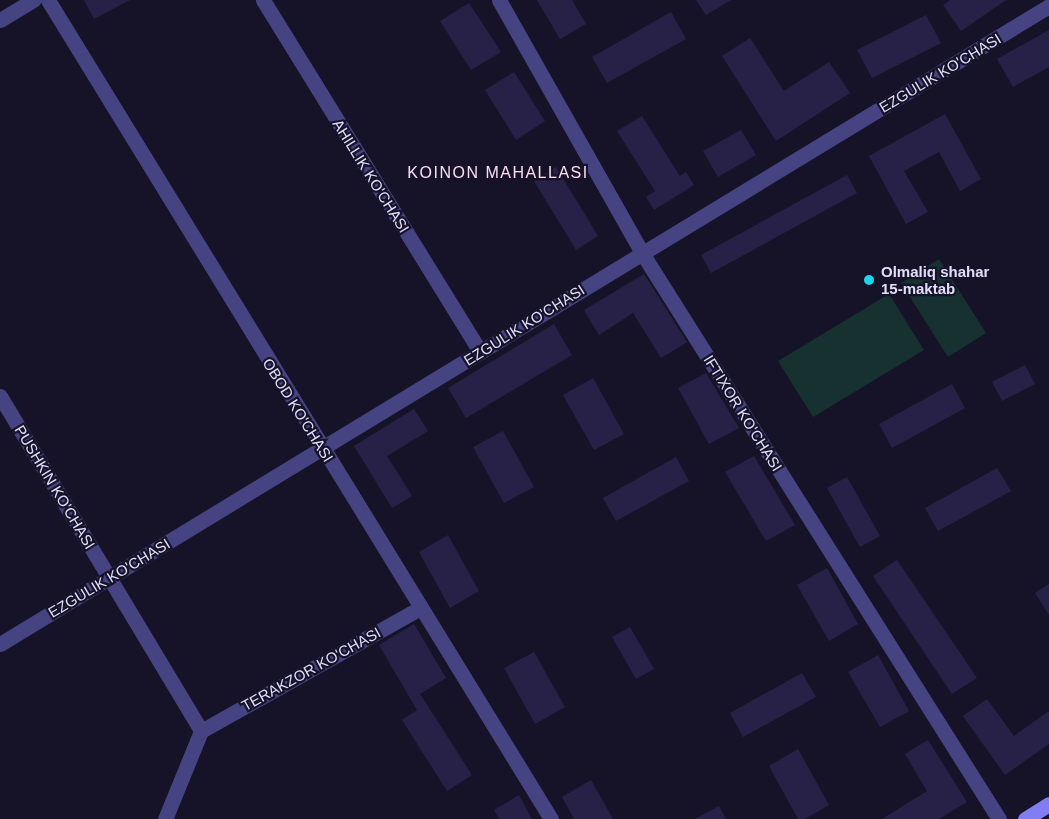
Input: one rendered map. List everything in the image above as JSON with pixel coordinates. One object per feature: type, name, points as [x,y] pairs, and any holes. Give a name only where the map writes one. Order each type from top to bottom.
[{"type":"main road","points":[[1025,819],[1049,804]]},
{"type":"street","points":[[0,20],[33,0]]},
{"type":"street","name":"OBOD KO'CHASI","points":[[48,0],[322,450],[551,819]]},
{"type":"street","name":"AHILLIK KO'CHASI","points":[[263,0],[480,352]]},
{"type":"street","name":"IFTIXOR KO'CHASI","points":[[499,0],[642,253],[999,819]]},
{"type":"street","name":"EZGULIK KO'CHASI","points":[[2,640],[110,578],[322,450],[1049,6]]},
{"type":"street","name":"PUSHKIN KO'CHASI","points":[[0,396],[110,578]]},
{"type":"street","points":[[110,578],[201,731],[165,819]]},
{"type":"street","name":"TERAKZOR KO'CHASI","points":[[201,731],[420,608]]},
{"type":"green space","points":[[939,259],[986,333],[948,357],[901,283]]},
{"type":"green space","points":[[889,294],[924,350],[813,417],[778,361]]},
{"type":"building","points":[[84,0],[130,0],[94,19]]},
{"type":"building","points":[[537,0],[572,0],[586,24],[560,39]]},
{"type":"building","points":[[696,0],[731,0],[706,15]]},
{"type":"building","points":[[950,0],[1006,0],[961,31],[943,5]]},
{"type":"building","points":[[469,3],[501,52],[471,70],[440,21]]},
{"type":"building","points":[[671,12],[686,39],[607,83],[592,57]]},
{"type":"building","points":[[926,15],[941,43],[872,78],[857,50]]},
{"type":"building","points":[[1049,30],[1049,67],[1013,87],[997,59]]},
{"type":"building","points":[[750,38],[784,91],[829,62],[850,93],[776,141],[722,56]]},
{"type":"building","points":[[514,72],[545,121],[516,140],[485,90]]},
{"type":"building","points":[[945,114],[981,179],[960,191],[939,152],[904,171],[928,212],[906,224],[869,156]]},
{"type":"building","points":[[642,116],[680,176],[686,172],[694,185],[654,210],[646,197],[655,191],[617,131]]},
{"type":"building","points":[[741,130],[756,155],[718,177],[703,151]]},
{"type":"building","points":[[556,167],[598,236],[576,250],[534,181]]},
{"type":"building","points":[[847,175],[857,193],[711,273],[701,255]]},
{"type":"building","points":[[644,274],[687,342],[661,358],[633,313],[599,335],[584,310]]},
{"type":"building","points":[[554,324],[572,355],[466,418],[448,388]]},
{"type":"building","points":[[1025,365],[1035,384],[1002,401],[992,382]]},
{"type":"building","points":[[706,373],[739,428],[709,444],[678,388]]},
{"type":"building","points":[[593,378],[624,434],[594,450],[563,395]]},
{"type":"building","points":[[952,384],[965,408],[892,448],[879,424]]},
{"type":"building","points":[[414,409],[428,431],[387,456],[412,496],[392,508],[354,446]]},
{"type":"building","points":[[503,431],[534,487],[504,503],[473,447]]},
{"type":"building","points":[[754,456],[795,525],[766,541],[725,472]]},
{"type":"building","points":[[676,457],[689,481],[616,521],[603,498]]},
{"type":"building","points":[[997,468],[1011,491],[938,531],[925,508]]},
{"type":"building","points":[[847,477],[880,536],[860,547],[827,488]]},
{"type":"building","points":[[448,535],[479,591],[450,608],[419,552]]},
{"type":"building","points":[[897,560],[977,678],[952,694],[873,576]]},
{"type":"building","points":[[827,568],[858,624],[829,641],[797,585]]},
{"type":"building","points":[[1049,584],[1049,615],[1035,593]]},
{"type":"building","points":[[414,624],[446,678],[420,694],[472,775],[447,791],[402,720],[417,710],[379,645]]},
{"type":"building","points":[[630,627],[654,669],[636,679],[612,637]]},
{"type":"building","points":[[534,652],[565,707],[535,724],[504,668]]},
{"type":"building","points":[[878,655],[909,711],[880,727],[848,672]]},
{"type":"building","points":[[802,673],[816,697],[743,737],[730,713]]},
{"type":"building","points":[[987,699],[1014,736],[1049,711],[1049,744],[1005,775],[963,716]]},
{"type":"building","points":[[928,740],[967,802],[939,819],[882,819],[927,791],[905,754]]},
{"type":"building","points":[[798,749],[829,805],[805,819],[798,819],[769,766]]},
{"type":"building","points":[[591,780],[613,819],[574,819],[562,797]]},
{"type":"building","points":[[519,795],[532,819],[499,819],[494,810]]},
{"type":"building","points":[[719,806],[726,819],[695,819]]},
{"type":"place","name":"Olmaliq shahar 15-maktab","points":[[869,280]]},
{"type":"district","name":"KOINON MAHALLASI","points":[[498,173]]}]
